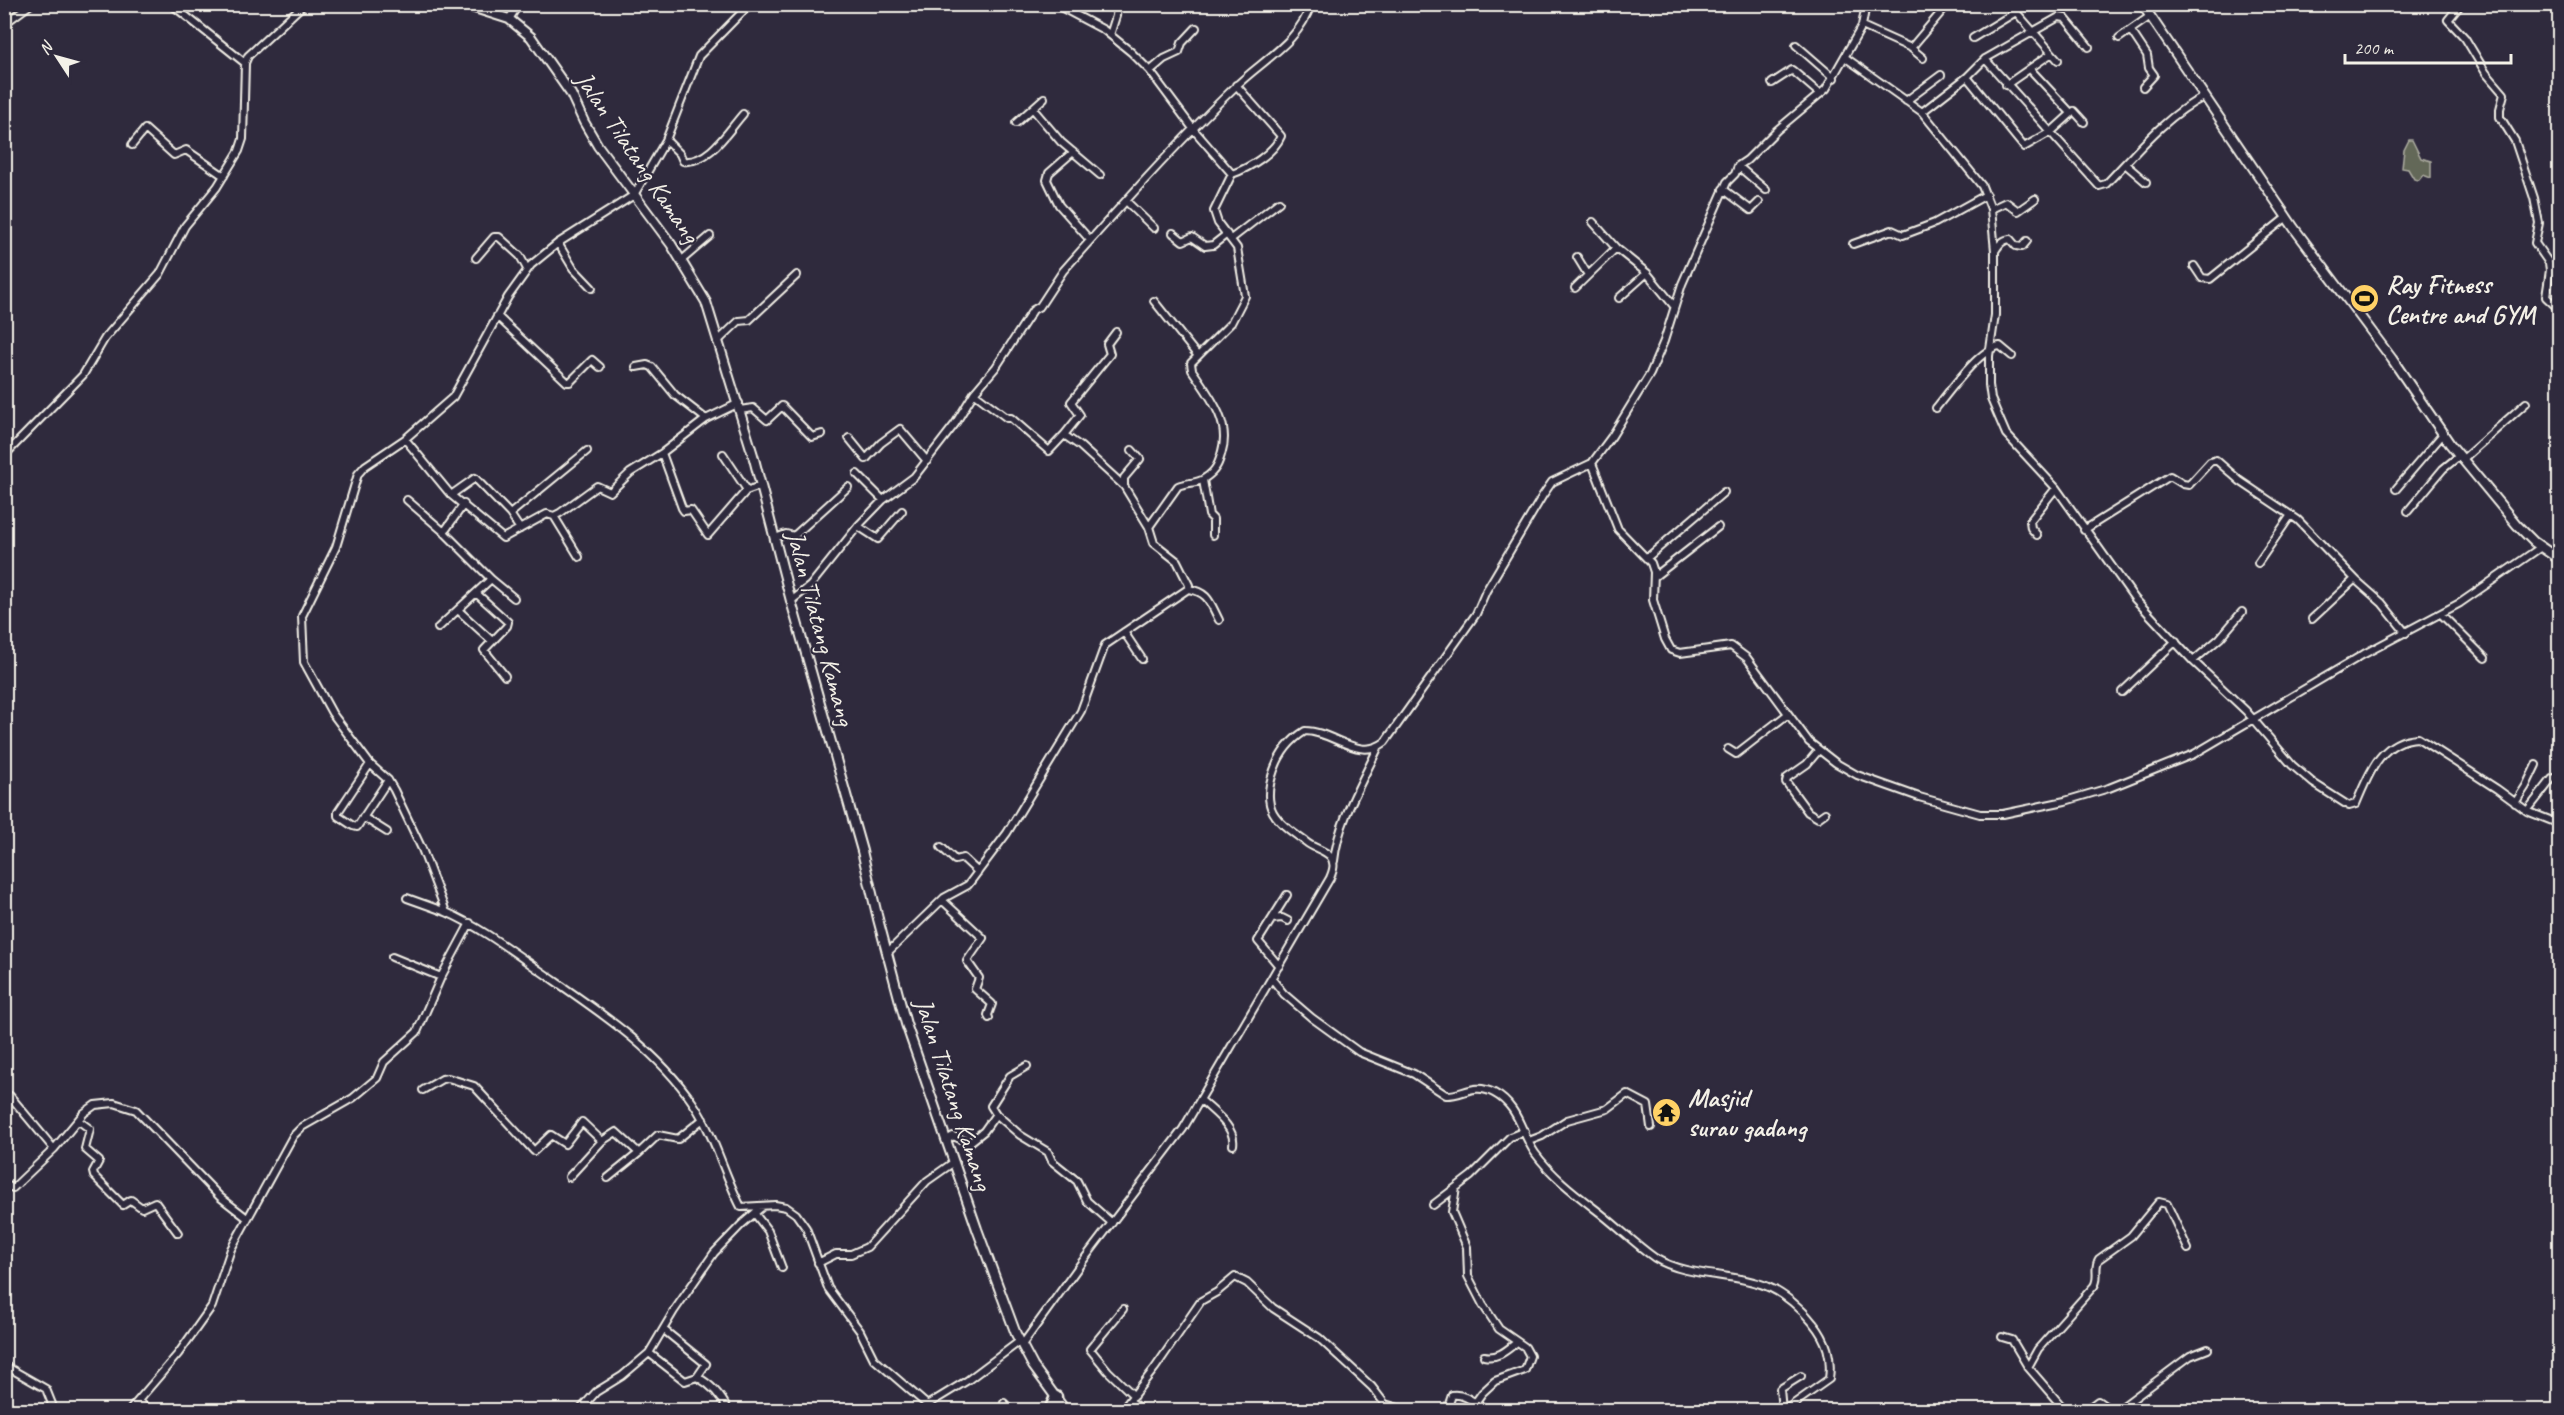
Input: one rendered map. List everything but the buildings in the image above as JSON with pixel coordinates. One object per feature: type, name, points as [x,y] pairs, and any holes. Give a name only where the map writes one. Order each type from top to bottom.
[{"type":"highway","points":[[1050,1410],[1056,1397]]},
{"type":"street","points":[[4,24],[31,4]]},
{"type":"street","points":[[171,4],[245,63]]},
{"type":"street","points":[[4,456],[83,375],[105,338],[160,274],[185,226],[224,176],[239,151],[243,139],[245,63],[251,51],[304,4]]},
{"type":"street","name":"Jalan Tilatang Kamang","points":[[462,4],[509,19],[531,38],[572,94],[584,122],[682,260],[706,302],[717,342],[729,370],[791,601],[862,851],[906,1024],[977,1229],[1021,1343],[1065,1410]]},
{"type":"street","points":[[509,19],[519,4]]},
{"type":"street","points":[[446,912],[422,849],[388,780],[370,764],[333,713],[305,666],[302,616],[336,547],[358,474],[365,466],[405,439],[453,397],[497,316],[527,269],[558,243],[634,195],[666,140],[699,56],[750,4]]},
{"type":"street","points":[[1056,4],[1110,35],[1150,71],[1194,130],[1232,174]]},
{"type":"street","points":[[1074,13],[1079,4]]},
{"type":"street","points":[[1110,35],[1117,4]]},
{"type":"street","points":[[791,601],[810,586],[858,526],[883,500],[911,480],[927,461],[955,424],[974,393],[996,367],[1033,310],[1040,306],[1063,271],[1090,240],[1236,85],[1285,46],[1305,19],[1311,4]]},
{"type":"street","points":[[927,1405],[1021,1343],[1178,1137],[1328,882],[1334,865],[1336,846],[1352,802],[1378,748],[1385,742],[1476,614],[1486,591],[1552,482],[1592,463],[1612,436],[1654,366],[1674,306],[1723,189],[1735,174],[1738,166],[1747,160],[1776,130],[1820,94],[1834,78],[1862,26],[1866,4]]},
{"type":"street","points":[[1911,48],[1948,4]]},
{"type":"street","points":[[2142,4],[2287,217],[2443,434],[2517,525],[2559,560]]},
{"type":"street","points":[[2461,4],[2448,20],[2465,38],[2486,72],[2504,94],[2500,117],[2515,141],[2539,223],[2535,243],[2549,263],[2550,270],[2546,297],[2559,310]]},
{"type":"street","points":[[1973,38],[2016,12],[2058,60]]},
{"type":"street","points":[[1922,112],[1967,77],[1985,59],[2062,16],[2089,47]]},
{"type":"street","points":[[2119,38],[2149,17]]},
{"type":"street","points":[[1862,26],[1911,48],[1923,58]]},
{"type":"street","points":[[1150,71],[1164,59],[1179,52],[1182,43],[1196,28]]},
{"type":"street","points":[[2131,31],[2147,55],[2149,68],[2154,75],[2143,87]]},
{"type":"street","points":[[1796,45],[1834,78]]},
{"type":"street","points":[[2006,85],[2052,53]]},
{"type":"street","points":[[1846,58],[1922,112],[1972,171],[1986,195],[1991,209],[1995,251],[1995,315],[1990,350],[1989,385],[1991,399],[2002,427],[2056,488],[2135,599],[2253,720],[2298,771],[2349,806],[2356,804],[2374,764],[2385,750],[2404,740],[2418,738],[2498,789],[2527,811],[2559,824]]},
{"type":"street","points":[[1985,59],[2099,186],[2106,184],[2136,150],[2187,106],[2204,97]]},
{"type":"street","points":[[2030,69],[2071,113]]},
{"type":"street","points":[[1772,83],[1792,70],[1820,94]]},
{"type":"street","points":[[1906,101],[1941,75]]},
{"type":"street","points":[[1967,77],[2024,147],[2052,131],[2074,111],[2084,122]]},
{"type":"street","points":[[1149,527],[1178,486],[1203,480],[1219,463],[1225,437],[1215,404],[1192,370],[1191,363],[1230,323],[1245,297],[1238,248],[1216,220],[1214,211],[1232,174],[1252,165],[1278,142],[1281,136],[1236,85]]},
{"type":"street","points":[[1016,123],[1044,98]]},
{"type":"street","points":[[1033,109],[1073,152],[1100,175]]},
{"type":"street","points":[[666,140],[680,154],[683,161],[695,159],[713,149],[743,114]]},
{"type":"street","points":[[132,145],[143,131],[147,130],[174,155],[186,150],[224,176]]},
{"type":"street","points":[[1073,152],[1049,173],[1047,180],[1061,208],[1090,240]]},
{"type":"street","points":[[2125,164],[2146,182]]},
{"type":"street","points":[[1738,166],[1766,190]]},
{"type":"street","points":[[1723,189],[1751,210],[1759,202]]},
{"type":"street","points":[[1852,244],[1892,230],[1903,235],[1921,229],[1986,195]]},
{"type":"street","points":[[1991,209],[2006,202],[2018,211],[2035,199]]},
{"type":"street","points":[[1126,201],[1154,228]]},
{"type":"street","points":[[1173,233],[1183,241],[1192,237],[1205,246],[1213,245],[1279,202]]},
{"type":"street","points":[[2194,266],[2202,278],[2210,279],[2287,217]]},
{"type":"street","points":[[1593,222],[1616,248],[1647,273],[1674,306]]},
{"type":"street","points":[[682,260],[710,236]]},
{"type":"street","points":[[476,258],[494,237],[499,237],[520,256],[527,269]]},
{"type":"street","points":[[1995,251],[2006,239],[2010,238],[2016,246],[2022,247],[2027,241]]},
{"type":"street","points":[[558,243],[573,268],[592,288]]},
{"type":"street","points":[[1575,288],[1616,248]]},
{"type":"street","points":[[1577,258],[1588,275]]},
{"type":"street","points":[[1619,298],[1647,273]]},
{"type":"street","points":[[717,342],[739,321],[749,320],[797,275]]},
{"type":"street","points":[[1154,301],[1197,355]]},
{"type":"street","points":[[497,316],[567,382],[570,382],[592,360],[600,367]]},
{"type":"street","points":[[974,393],[1007,418],[1011,418],[1050,451],[1080,415],[1071,402],[1110,354],[1107,344],[1116,332]]},
{"type":"street","points":[[1936,408],[1972,365],[1990,350],[2000,346],[2012,356]]},
{"type":"street","points":[[636,367],[647,365],[652,367],[675,395],[706,419]]},
{"type":"street","points":[[2408,511],[2443,469],[2461,458],[2526,403]]},
{"type":"street","points":[[554,516],[597,486],[610,492],[630,473],[662,453],[706,419],[739,407],[753,408],[767,420],[782,406],[812,437],[822,434]]},
{"type":"street","points":[[849,438],[866,459],[881,443],[900,429],[927,461]]},
{"type":"street","points":[[2396,489],[2443,434]]},
{"type":"street","points":[[1064,435],[1124,486],[1149,527],[1154,543],[1174,558],[1186,577],[1188,589]]},
{"type":"street","points":[[405,439],[451,495],[501,538],[549,513],[554,516],[579,557]]},
{"type":"street","points":[[1124,486],[1124,478],[1140,459],[1132,450]]},
{"type":"street","points":[[510,514],[587,451]]},
{"type":"street","points":[[662,453],[683,510],[691,510],[708,535],[747,490],[760,486]]},
{"type":"street","points":[[723,454],[747,490]]},
{"type":"street","points":[[2084,530],[2170,476],[2183,484],[2189,484],[2211,462],[2216,460],[2241,481],[2291,515],[2382,603],[2406,633]]},
{"type":"street","points":[[1592,463],[1618,529],[1647,557],[1654,569],[1653,600],[1665,639],[1671,650],[1680,653],[1731,646],[1747,658],[1818,751],[1857,775],[1894,789],[1980,814],[2003,814],[2065,801],[2136,778],[2194,754],[2364,654],[2441,614],[2486,587],[2541,547]]},
{"type":"street","points":[[857,474],[883,500]]},
{"type":"street","points":[[451,495],[475,478],[510,514],[520,529]]},
{"type":"street","points":[[1203,480],[1209,516],[1213,519],[1213,535]]},
{"type":"street","points":[[775,538],[786,534],[794,536],[848,487]]},
{"type":"street","points":[[2037,535],[2031,528],[2030,521],[2056,488]]},
{"type":"street","points":[[1647,557],[1724,492]]},
{"type":"street","points":[[406,500],[443,531],[491,579],[514,597]]},
{"type":"street","points":[[443,531],[464,504]]},
{"type":"street","points":[[858,526],[878,539],[902,512]]},
{"type":"street","points":[[2258,562],[2291,515]]},
{"type":"street","points":[[1654,577],[1718,527]]},
{"type":"street","points":[[438,628],[491,579]]},
{"type":"street","points":[[2312,619],[2355,579]]},
{"type":"street","points":[[887,953],[942,900],[968,885],[1006,833],[1081,711],[1095,677],[1101,650],[1114,638],[1188,589],[1199,590],[1205,594],[1219,620]]},
{"type":"street","points":[[476,593],[507,622],[485,647],[484,652],[505,676]]},
{"type":"street","points":[[458,610],[492,641]]},
{"type":"street","points":[[2193,661],[2220,638],[2242,612]]},
{"type":"street","points":[[2441,614],[2485,658]]},
{"type":"street","points":[[1124,633],[1142,659]]},
{"type":"street","points":[[2122,692],[2176,641]]},
{"type":"street","points":[[1728,748],[1736,754],[1788,714]]},
{"type":"street","points":[[1334,865],[1329,856],[1306,843],[1273,813],[1268,802],[1268,788],[1274,772],[1287,745],[1305,731],[1323,733],[1358,748],[1369,750],[1378,748]]},
{"type":"street","points":[[1818,751],[1807,764],[1787,778],[1786,782],[1808,812],[1818,818],[1825,813]]},
{"type":"street","points":[[370,764],[338,812],[338,816],[357,827],[388,780]]},
{"type":"street","points":[[2515,802],[2536,765]]},
{"type":"street","points":[[2527,811],[2552,779],[2559,776]]},
{"type":"street","points":[[363,817],[387,832]]},
{"type":"street","points":[[941,847],[955,860],[963,858],[978,872]]},
{"type":"street","points":[[1279,966],[1257,941],[1287,895]]},
{"type":"street","points":[[407,898],[470,923],[627,1033],[666,1069],[703,1119],[727,1180],[741,1207],[744,1209],[764,1205],[786,1207],[796,1214],[806,1228],[828,1288],[860,1331],[874,1359],[933,1410]]},
{"type":"street","points":[[942,900],[983,938],[967,961],[979,978],[975,989],[992,1004],[989,1018]]},
{"type":"street","points":[[1272,919],[1284,918],[1288,921]]},
{"type":"street","points":[[130,1410],[178,1354],[212,1306],[231,1249],[297,1132],[353,1098],[377,1078],[384,1062],[417,1032],[441,977],[470,923]]},
{"type":"street","points":[[392,957],[441,977]]},
{"type":"street","points":[[1272,979],[1284,994],[1311,1018],[1359,1052],[1414,1074],[1446,1095],[1452,1095],[1465,1089],[1493,1092],[1509,1105],[1535,1153],[1570,1191],[1655,1258],[1691,1271],[1766,1286],[1784,1297],[1810,1319],[1827,1343],[1831,1366],[1829,1379],[1783,1410],[1780,1389],[1801,1376]]},
{"type":"street","points":[[1027,1066],[1010,1076],[991,1106],[996,1114],[1020,1135],[1048,1152],[1052,1161],[1077,1181],[1087,1201],[1112,1223]]},
{"type":"street","points":[[423,1090],[448,1078],[474,1086],[534,1151],[551,1135],[565,1144],[582,1122],[602,1141]]},
{"type":"street","points":[[4,1093],[10,1096],[54,1149]]},
{"type":"street","points":[[1529,1141],[1568,1120],[1610,1107],[1624,1095],[1630,1094],[1648,1105],[1651,1127]]},
{"type":"street","points":[[1201,1100],[1231,1130],[1234,1137],[1233,1145]]},
{"type":"street","points":[[4,1184],[13,1188],[54,1149],[84,1113],[101,1103],[114,1103],[136,1110],[220,1197],[247,1218]]},
{"type":"street","points":[[947,1140],[954,1136],[969,1143],[984,1131],[996,1114]]},
{"type":"street","points":[[608,1178],[658,1135],[678,1139],[703,1119]]},
{"type":"street","points":[[80,1120],[90,1129],[86,1149],[99,1161],[93,1172],[94,1176],[123,1205],[131,1200],[142,1208],[155,1202],[178,1233]]},
{"type":"street","points":[[1433,1205],[1456,1188],[1510,1137],[1525,1131]]},
{"type":"street","points":[[569,1177],[602,1141],[616,1132],[639,1153]]},
{"type":"street","points":[[818,1263],[836,1254],[859,1251],[872,1243],[927,1181],[954,1162]]},
{"type":"street","points":[[1456,1188],[1452,1212],[1467,1246],[1468,1276],[1494,1322],[1529,1353],[1527,1368],[1521,1373],[1495,1381],[1470,1410]]},
{"type":"street","points":[[2028,1367],[2038,1349],[2094,1286],[2097,1278],[2096,1264],[2099,1259],[2131,1236],[2159,1202],[2166,1203],[2188,1249]]},
{"type":"street","points":[[580,1410],[596,1392],[622,1376],[649,1353],[674,1311],[714,1253],[764,1205]]},
{"type":"street","points":[[755,1214],[768,1230],[782,1268]]},
{"type":"street","points":[[1122,1410],[1201,1301],[1217,1292],[1235,1277],[1246,1283],[1274,1308],[1318,1338],[1372,1387],[1385,1404],[1405,1410]]},
{"type":"street","points":[[1123,1309],[1090,1349],[1142,1410]]},
{"type":"street","points":[[649,1353],[685,1381],[697,1377],[706,1364],[664,1330]]},
{"type":"street","points":[[2002,1337],[2012,1340],[2028,1367],[2065,1410]]},
{"type":"street","points":[[1484,1356],[1492,1358],[1517,1342]]},
{"type":"street","points":[[2118,1410],[2190,1356],[2208,1349]]},
{"type":"street","points":[[4,1365],[46,1389],[52,1404],[48,1410]]},
{"type":"street","points":[[697,1377],[714,1389],[728,1410]]},
{"type":"street","points":[[1447,1410],[1452,1395],[1455,1394],[1464,1396],[1486,1410]]},
{"type":"street","points":[[138,1401],[149,1410]]},
{"type":"street","points":[[2086,1410],[2097,1401],[2111,1410]]},
{"type":"street","points":[[1004,1403],[1011,1410]]},
{"type":"green space","points":[[2409,140],[2412,140],[2421,158],[2431,161],[2431,178],[2423,175],[2419,180],[2414,179],[2408,169],[2402,168],[2404,150]]},
{"type":"place","name":"Ray Fitness Centre and GYM","points":[[2365,299]]},
{"type":"place","name":"Masjid surau gadang","points":[[1667,1112]]}]
